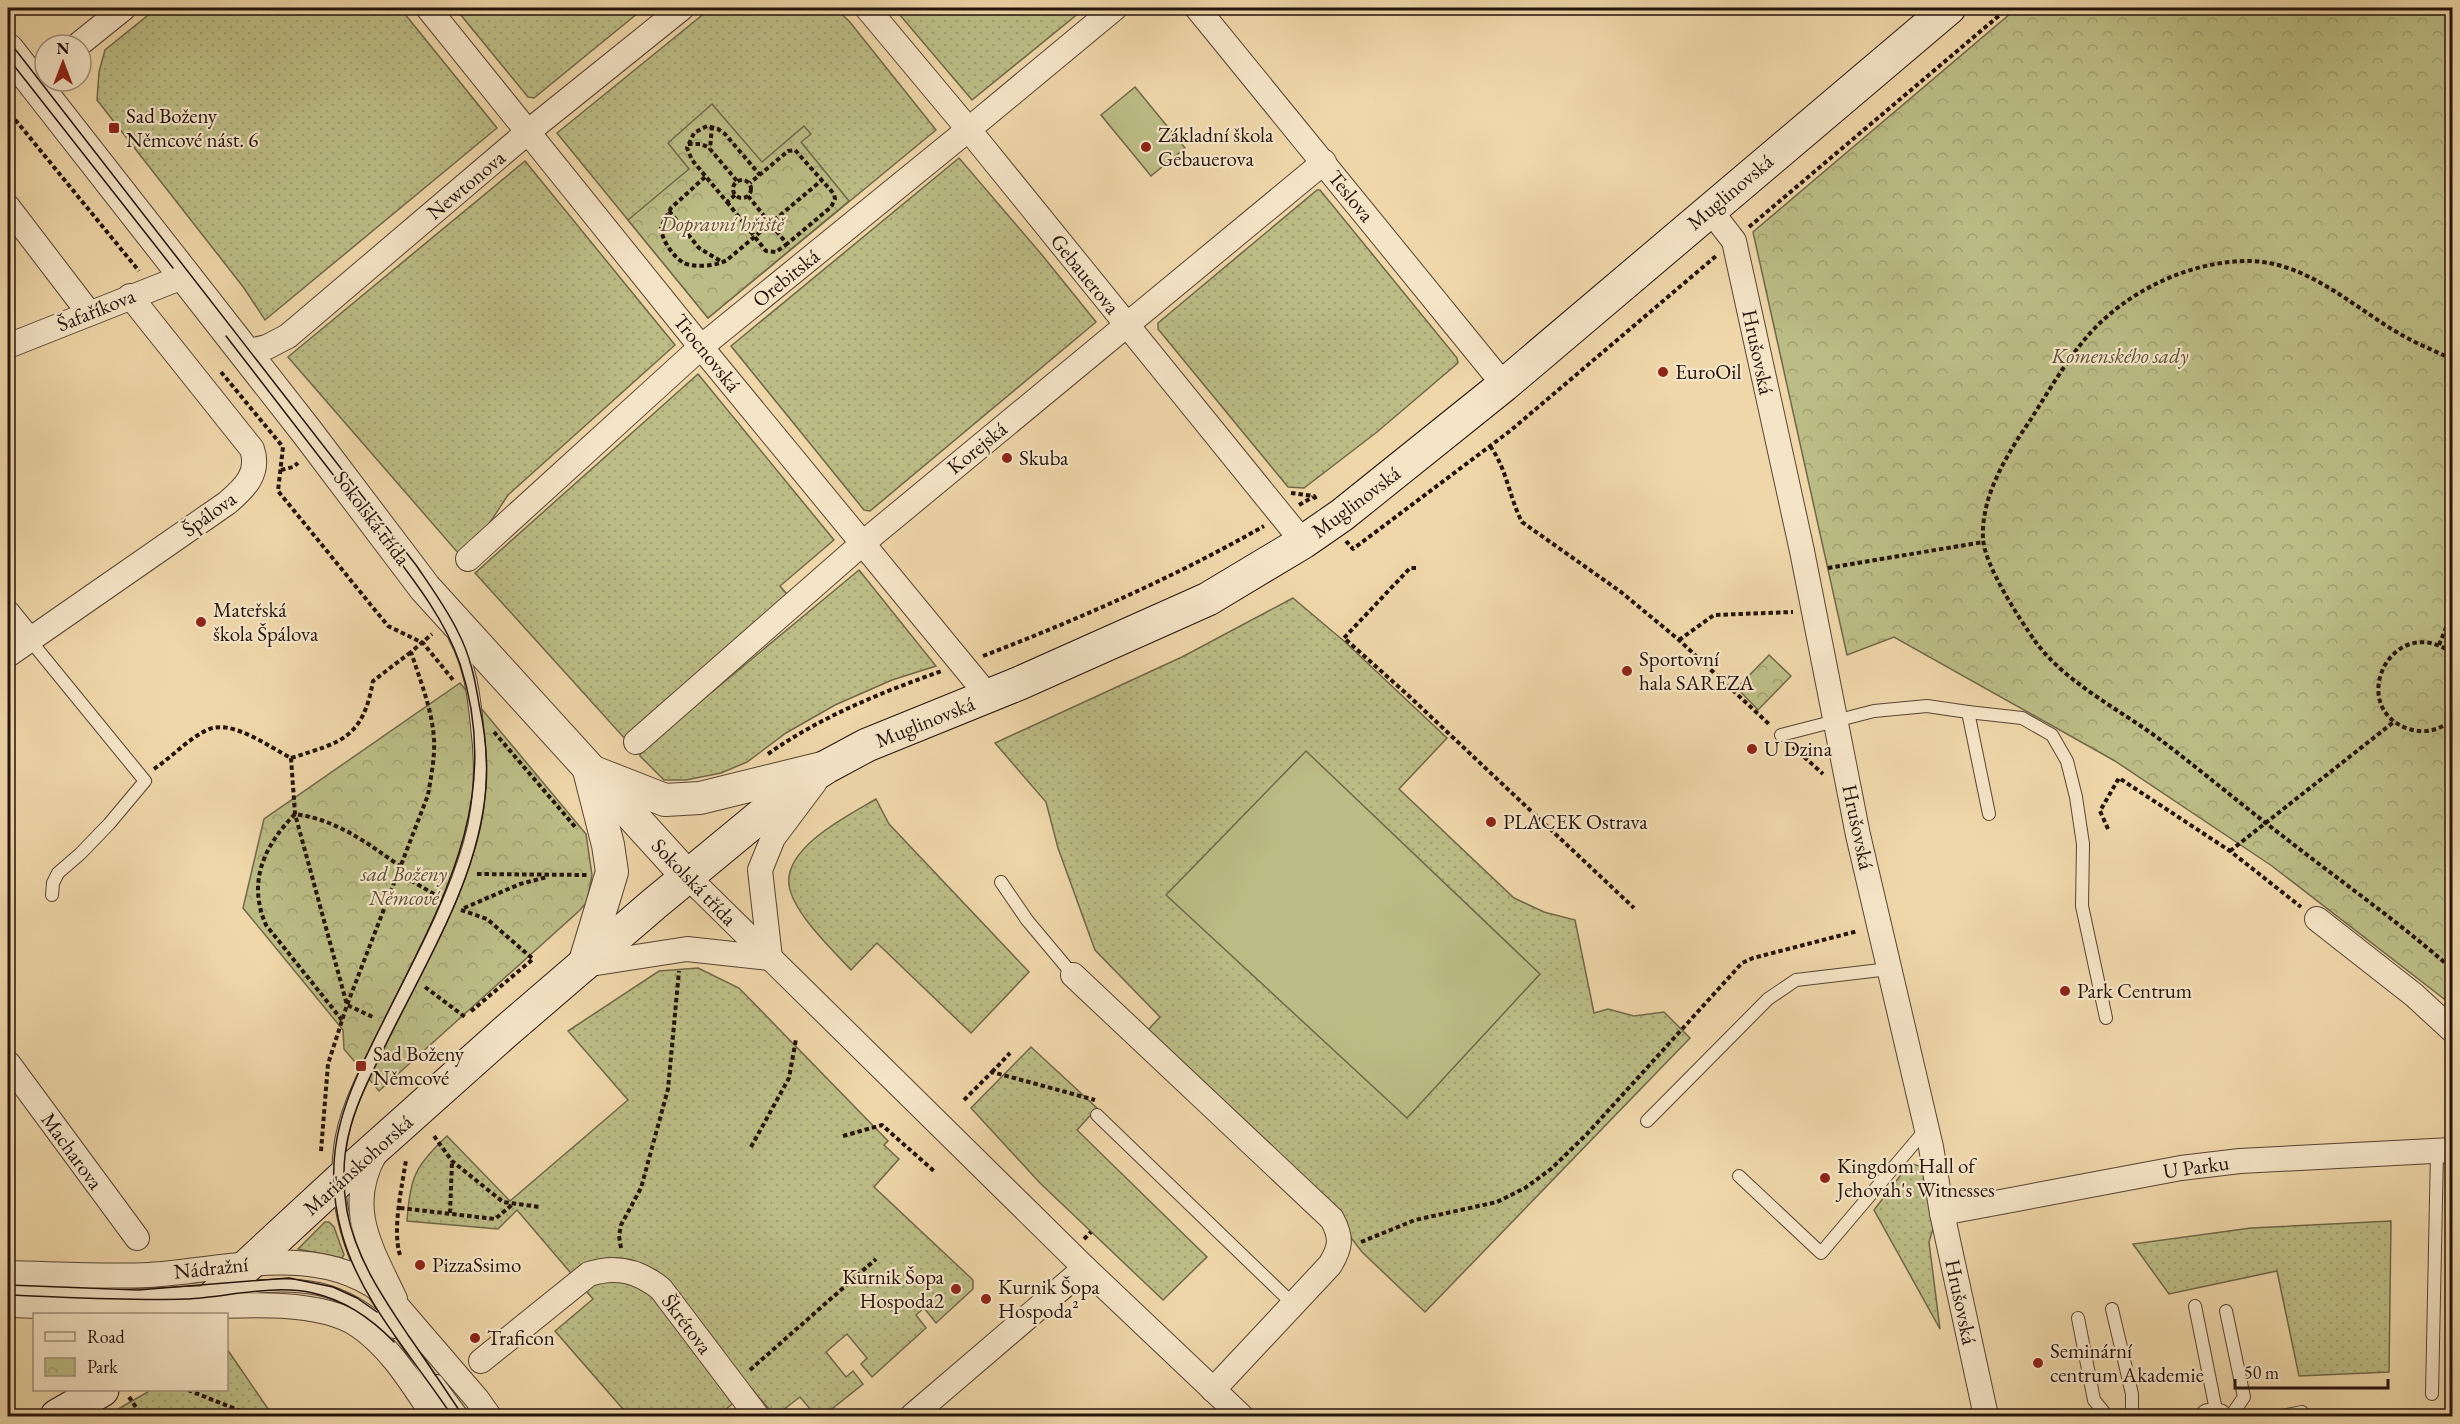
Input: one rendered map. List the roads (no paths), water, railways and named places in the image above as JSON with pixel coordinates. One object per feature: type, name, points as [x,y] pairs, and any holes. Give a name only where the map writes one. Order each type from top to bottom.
[{"type":"main road","name":"Muglinovská","points":[[687,876],[770,807],[826,767],[867,745],[988,697],[1208,599],[1303,542],[1342,515],[1504,385],[1948,8]]},
{"type":"main road","name":"Mariánskohorská","points":[[206,1304],[339,1180],[395,1150],[584,965],[687,876]]},
{"type":"main road","points":[[57,1416],[115,1393]]},
{"type":"street","points":[[93,33],[124,8]]},
{"type":"street","name":"Trocnovská","points":[[428,8],[701,347],[988,697]]},
{"type":"street","name":"Newtonova","points":[[244,352],[267,347],[288,336],[529,131],[682,8]]},
{"type":"street","name":"Gebauerova","points":[[867,8],[969,130],[1303,542]]},
{"type":"street","name":"Orebitská","points":[[468,559],[701,347],[969,130],[1115,8]]},
{"type":"street","name":"Teslova","points":[[1197,8],[1504,385]]},
{"type":"street","name":"Sokolská třída","points":[[8,50],[30,84],[185,276],[425,588],[687,876],[1085,1268],[1241,1416]]},
{"type":"street","name":"Korejská","points":[[636,742],[863,543],[1125,324],[1324,162]]},
{"type":"street","points":[[8,207],[89,313]]},
{"type":"street","name":"Hrušovská","points":[[1710,210],[1734,241],[1806,572],[1848,784],[1927,1128],[1942,1213],[1986,1416]]},
{"type":"street","name":"Šafaříkova","points":[[8,346],[129,296],[185,276]]},
{"type":"street","name":"Špálova","points":[[8,655],[227,503],[242,489],[254,472],[255,461],[252,448],[129,296]]},
{"type":"street","points":[[8,613],[29,639]]},
{"type":"street","points":[[590,770],[665,800],[679,801],[700,798],[826,767]]},
{"type":"street","name":"Sokolská třída","points":[[770,958],[760,870],[774,838],[826,767]]},
{"type":"street","points":[[590,770],[609,845],[612,872],[584,965],[687,949],[770,958]]},
{"type":"street","points":[[2317,919],[2414,995],[2452,1030]]},
{"type":"street","points":[[1073,975],[1332,1219],[1339,1233],[1339,1251],[1330,1265],[1213,1390]]},
{"type":"street","name":"Macharova","points":[[8,1063],[137,1238]]},
{"type":"street","name":"Nádražní","points":[[395,1150],[364,1175],[360,1208],[371,1248],[400,1309]]},
{"type":"street","name":"U Parku","points":[[1942,1213],[2181,1168],[2240,1161],[2445,1150]]},
{"type":"street","name":"Nádražní","points":[[8,1273],[151,1275],[250,1263],[292,1263],[324,1266],[354,1274],[384,1292],[477,1398],[489,1416]]},
{"type":"street","points":[[912,1416],[1085,1268]]},
{"type":"street","name":"Škrétova","points":[[481,1361],[589,1274],[616,1269],[639,1274],[661,1289],[757,1416]]},
{"type":"street","name":"Nádražní","points":[[8,1305],[154,1309],[206,1304],[296,1306],[322,1310],[347,1319],[372,1335],[405,1372],[434,1416]]},
{"type":"lane","points":[[425,588],[446,621],[470,674],[480,769],[477,812],[470,843],[454,889],[352,1101],[340,1143],[339,1180],[348,1235],[367,1281],[452,1416]]},
{"type":"lane","points":[[29,639],[145,781],[80,854],[58,873],[53,883],[52,895]]},
{"type":"lane","points":[[1781,735],[1874,711],[1927,706],[2022,718],[2052,735],[2067,761],[2076,797],[2083,844],[2082,906],[2106,1018]]},
{"type":"lane","points":[[1968,712],[1989,814]]},
{"type":"lane","points":[[1001,882],[1027,920],[1073,975]]},
{"type":"lane","points":[[1647,1122],[1768,999],[1796,980],[1889,969]]},
{"type":"lane","points":[[1097,1115],[1293,1304]]},
{"type":"lane","points":[[1739,1176],[1821,1253],[1927,1128]]},
{"type":"lane","points":[[2433,1394],[2445,1150]]},
{"type":"lane","points":[[8,1290],[137,1295],[206,1304],[290,1284],[331,1292],[373,1314],[393,1332],[448,1394],[463,1416]]},
{"type":"lane","points":[[2194,1306],[2219,1416],[2244,1398],[2226,1311]]},
{"type":"lane","points":[[2112,1309],[2132,1394],[2132,1416]]},
{"type":"lane","points":[[2078,1318],[2094,1400],[2107,1416]]},
{"type":"lane","points":[[2282,1416],[2302,1412]]},
{"type":"tram line","points":[[8,40],[416,565],[449,615],[469,658],[483,724],[487,766],[481,821],[473,854],[462,887],[434,950],[358,1103],[344,1164],[347,1211],[363,1261],[389,1306],[463,1416]]},
{"type":"tram line","points":[[8,58],[173,268]]},
{"type":"tram line","points":[[226,336],[422,592],[453,645],[472,714],[475,761],[470,807],[460,851],[425,937],[347,1100],[335,1150],[333,1176],[342,1234],[362,1283],[390,1329],[452,1416]]},
{"type":"tram line","points":[[8,1285],[138,1290],[289,1278],[333,1287],[357,1298],[377,1312]]},
{"type":"tram line","points":[[8,1295],[186,1299],[266,1290],[297,1291],[336,1300],[367,1318],[394,1342]]},
{"type":"place","name":"Sad Boženy Němcové nást. 6","points":[[114,128]]},
{"type":"place","name":"Základní škola Gebauerova","points":[[1146,147]]},
{"type":"place","name":"EuroOil","points":[[1663,372]]},
{"type":"place","name":"Skuba","points":[[1007,458]]},
{"type":"place","name":"Mateřská škola Špálova","points":[[201,622]]},
{"type":"place","name":"Sportovní hala SAREZA","points":[[1627,671]]},
{"type":"place","name":"U Dzina","points":[[1752,749]]},
{"type":"place","name":"PLACEK Ostrava","points":[[1491,822]]},
{"type":"place","name":"Park Centrum","points":[[2065,991]]},
{"type":"place","name":"Sad Boženy Němcové","points":[[361,1066]]},
{"type":"place","name":"Kingdom Hall of Jehovah's Witnesses","points":[[1825,1178]]},
{"type":"place","name":"PizzaSsimo","points":[[420,1265]]},
{"type":"place","name":"Kurnik Šopa Hospoda2","points":[[956,1289]]},
{"type":"place","name":"Kurnik Šopa Hospoda²","points":[[986,1299]]},
{"type":"place","name":"Traficon","points":[[475,1338]]},
{"type":"place","name":"Seminární centrum Akademie","points":[[2038,1363]]},
{"type":"park label","name":"Dopravní hřiště","points":[[722,224]]},
{"type":"park label","name":"Komenského sady","points":[[2120,356]]},
{"type":"park label","name":"sad Boženy Němcové","points":[[404,886]]}]
